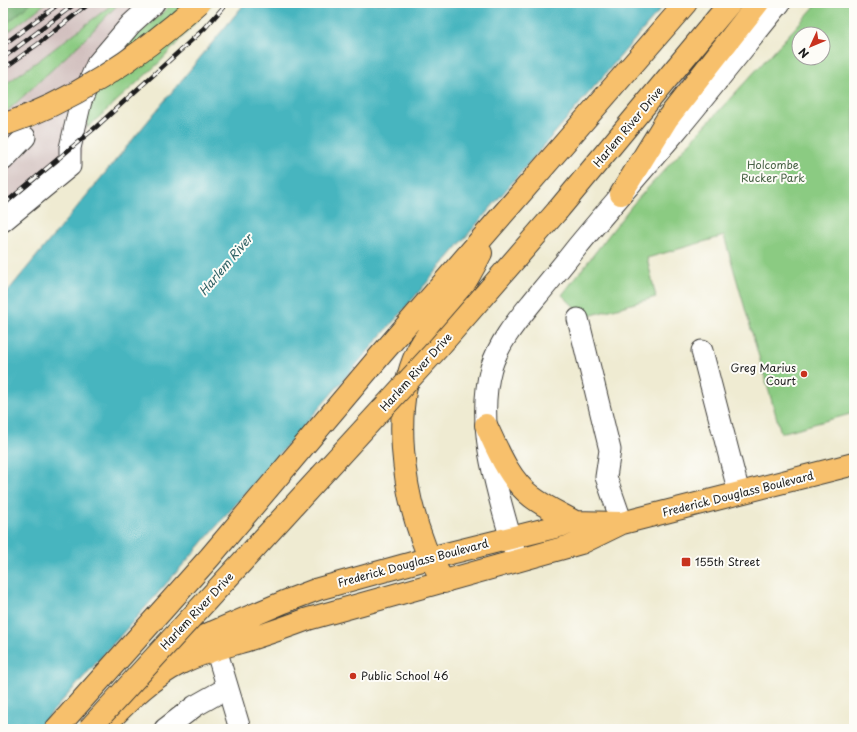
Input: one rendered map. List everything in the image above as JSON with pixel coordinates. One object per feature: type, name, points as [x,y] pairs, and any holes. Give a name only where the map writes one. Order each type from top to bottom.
[{"type":"main road","points":[[3,125],[66,98],[113,71],[162,35],[199,3]]},
{"type":"main road","points":[[56,729],[220,546],[379,357],[686,3]]},
{"type":"main road","name":"Harlem River Drive","points":[[89,729],[439,347],[558,210],[730,3]]},
{"type":"main road","points":[[621,194],[668,120],[758,3]]},
{"type":"main road","points":[[444,582],[430,558],[417,522],[408,487],[402,426],[402,409],[410,370],[417,352],[434,325],[458,294],[506,210]]},
{"type":"main road","points":[[486,425],[505,464],[525,492],[542,504],[575,522]]},
{"type":"main road","name":"Frederick Douglass Boulevard","points":[[213,641],[293,625],[376,600],[581,543],[622,523],[854,464]]},
{"type":"main road","name":"Frederick Douglass Boulevard","points":[[213,641],[284,602],[369,575],[511,537],[575,522],[622,523]]},
{"type":"main road","points":[[369,575],[376,600]]},
{"type":"main road","points":[[284,602],[293,625]]},
{"type":"main road","points":[[90,692],[175,649],[213,641]]},
{"type":"main road","name":"Harlem River Drive","points":[[102,729],[122,708],[154,680],[213,641]]},
{"type":"street","points":[[3,221],[70,166],[70,148],[81,101],[97,64],[131,24],[154,3]]},
{"type":"street","points":[[517,561],[490,458],[486,425],[487,393],[491,369],[495,357],[507,334],[546,285],[621,194],[677,130],[780,3]]},
{"type":"street","points":[[3,160],[25,137]]},
{"type":"street","points":[[578,319],[610,450],[606,477],[622,523]]},
{"type":"street","points":[[702,351],[739,493]]},
{"type":"street","points":[[213,641],[240,729]]},
{"type":"street","points":[[165,729],[195,706],[227,688]]},
{"type":"shaded area","points":[[46,3],[172,3],[158,17],[87,104],[87,128],[78,164],[3,228],[3,36]]},
{"type":"green space","points":[[3,3],[46,3],[3,36]]},
{"type":"green space","points":[[3,3],[31,3],[3,27]]},
{"type":"green space","points":[[114,3],[119,3],[83,41],[3,115],[3,86]]},
{"type":"green space","points":[[172,3],[213,3],[161,61],[87,128],[87,104],[114,56]]},
{"type":"green space","name":"Holcombe Rucker Park","points":[[818,3],[854,3],[854,413],[781,433],[724,236],[647,258],[656,297],[585,317],[562,295],[633,204],[791,32],[791,66],[831,66],[831,26],[797,26]]},
{"type":"water","name":"Harlem River","points":[[245,3],[666,3],[354,368],[197,549],[37,729],[3,729],[3,297]]},
{"type":"railway","points":[[3,45],[60,3]]},
{"type":"railway","points":[[3,58],[76,3]]},
{"type":"railway","points":[[3,69],[38,44],[90,3]]},
{"type":"railway","points":[[3,205],[96,127],[205,28],[227,3]]},
{"type":"place","name":"Greg Marius Court","points":[[804,374]]},
{"type":"place","name":"155th Street","points":[[686,562]]},
{"type":"place","name":"Public School 46","points":[[353,676]]}]
